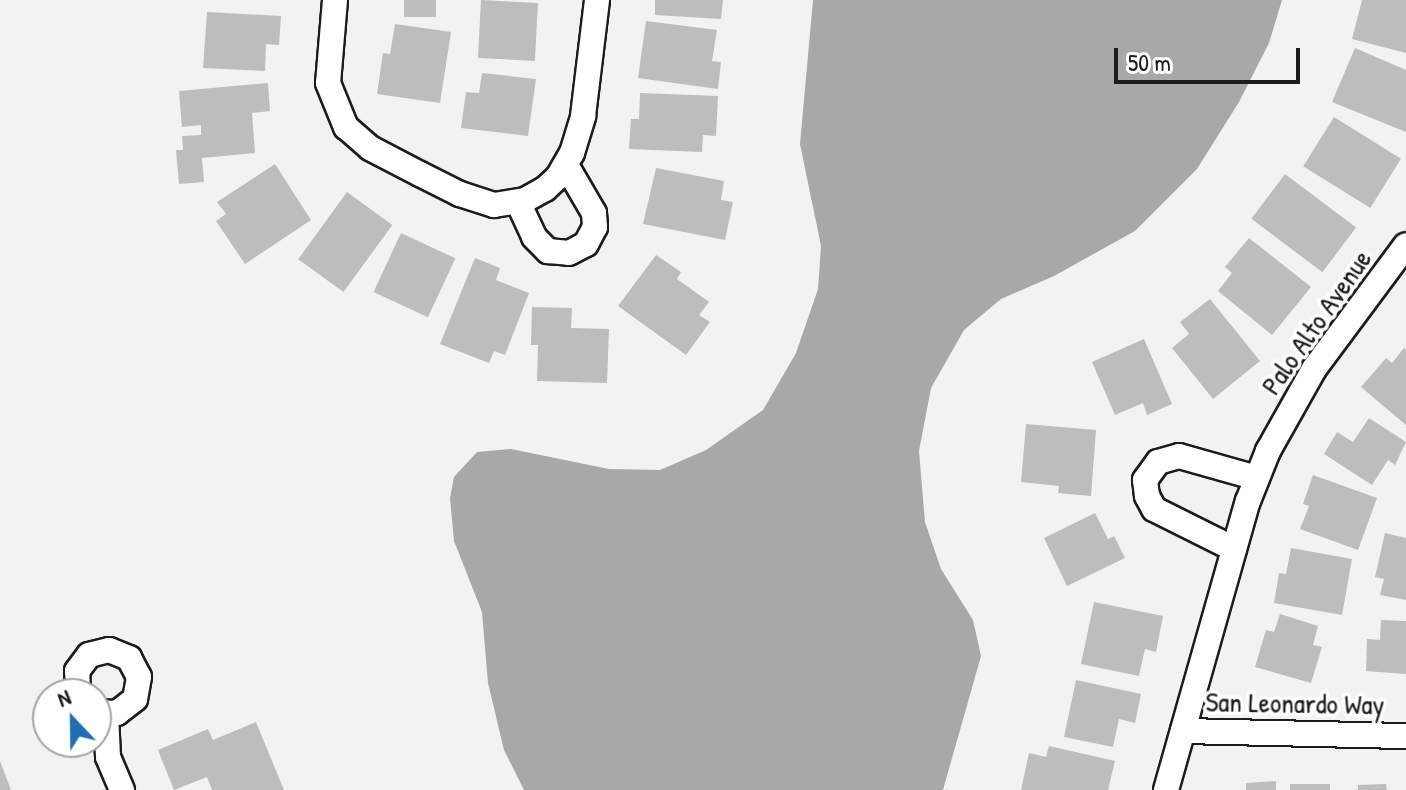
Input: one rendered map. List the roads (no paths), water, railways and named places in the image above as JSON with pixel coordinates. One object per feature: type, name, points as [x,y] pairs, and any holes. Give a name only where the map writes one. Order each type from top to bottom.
[{"type":"street","points":[[335,0],[328,83],[338,114],[350,132],[370,148],[484,203],[518,202],[545,189],[566,165],[580,131],[597,0]]},
{"type":"street","points":[[518,202],[539,245],[556,254],[577,249],[592,236],[594,213],[566,165]]},
{"type":"street","name":"Palo Alto Avenue","points":[[1166,790],[1257,478],[1291,405],[1314,369],[1406,245]]},
{"type":"street","points":[[1234,549],[1154,509],[1147,496],[1145,480],[1158,462],[1179,456],[1257,478]]},
{"type":"street","points":[[77,678],[77,671],[89,655],[109,650],[129,658],[136,667],[139,689],[127,707],[112,710]]},
{"type":"street","name":"San Leonardo Way","points":[[1183,731],[1406,736]]},
{"type":"street","points":[[108,758],[122,790]]}]
